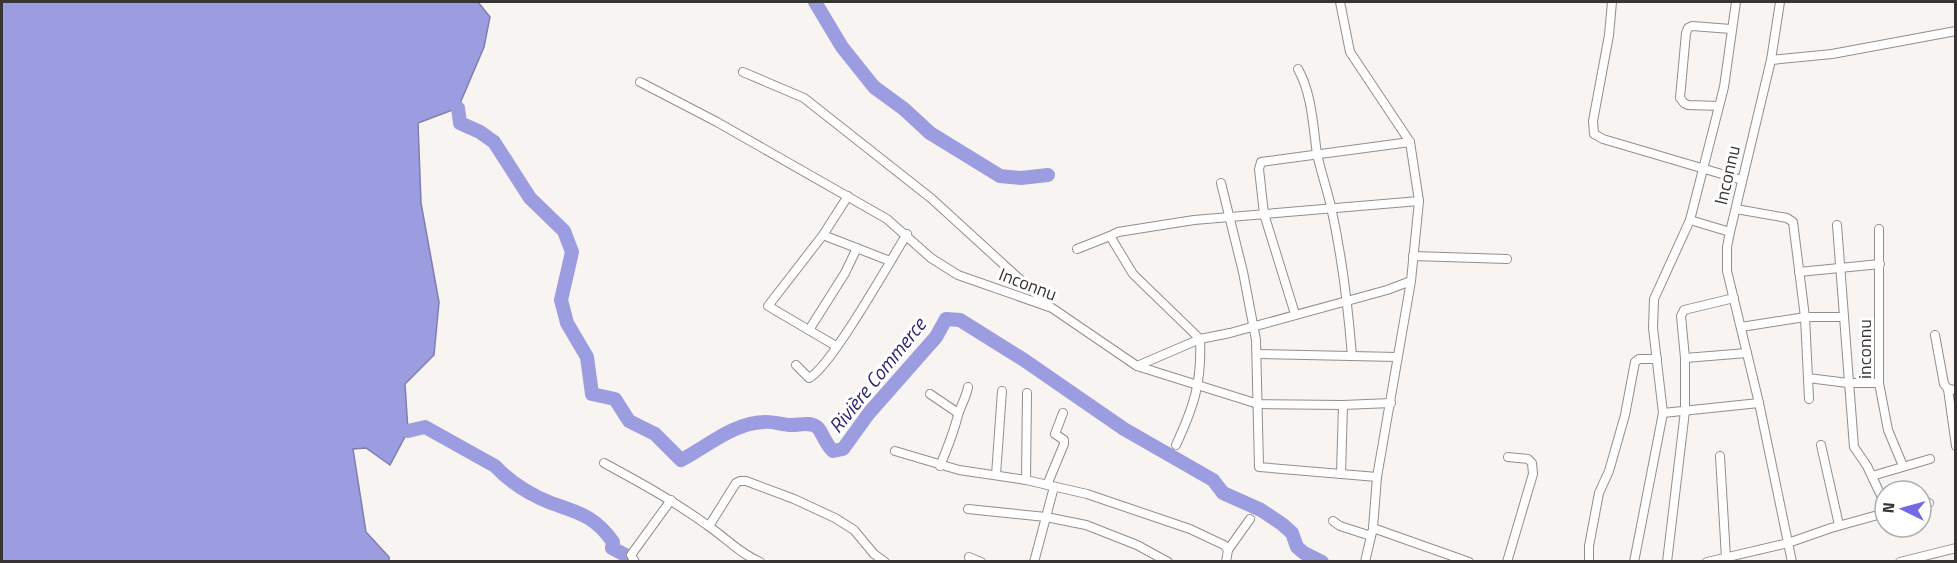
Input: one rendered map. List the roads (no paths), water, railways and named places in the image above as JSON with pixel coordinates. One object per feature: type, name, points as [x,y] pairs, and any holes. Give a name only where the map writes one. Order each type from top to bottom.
[{"type":"street","points":[[1340,2],[1350,52],[1410,142],[1419,201],[1411,281],[1377,477],[1372,532],[1365,561]]},
{"type":"street","points":[[1612,2],[1609,35],[1593,122],[1594,134],[1603,139],[1742,180]]},
{"type":"street","name":"Inconnu","points":[[1634,561],[1663,413],[1653,328],[1654,299],[1690,220],[1724,87],[1736,2]]},
{"type":"street","name":"Inconnu","points":[[1780,2],[1771,60],[1727,247],[1727,271],[1759,404],[1792,561]]},
{"type":"street","points":[[1719,106],[1688,105],[1680,98],[1686,33],[1692,26],[1731,28]]},
{"type":"street","points":[[1771,60],[1832,54],[1956,31]]},
{"type":"street","points":[[1298,69],[1302,76],[1311,112],[1318,156],[1331,208],[1348,300],[1352,356]]},
{"type":"street","points":[[743,72],[804,98],[932,199],[1052,308]]},
{"type":"street","name":"Inconnu","points":[[640,82],[717,122],[887,219],[907,234],[931,258],[958,275],[1052,308],[1137,366],[1258,404],[1391,403]]},
{"type":"street","points":[[1295,314],[1264,214],[1259,169],[1261,162],[1410,142]]},
{"type":"street","points":[[1221,183],[1254,326],[1257,354],[1259,467],[1377,477]]},
{"type":"street","points":[[836,346],[768,306],[823,235],[848,196]]},
{"type":"street","points":[[1077,249],[1118,232],[1161,224],[1419,201]]},
{"type":"street","points":[[1736,210],[1791,219],[1793,222],[1805,317],[1809,399]]},
{"type":"street","points":[[1690,220],[1730,232]]},
{"type":"street","name":"inconnu","points":[[1837,225],[1854,447],[1873,479]]},
{"type":"street","name":"inconnu","points":[[1880,229],[1879,383],[1888,430],[1903,466]]},
{"type":"street","points":[[796,365],[809,378],[816,375],[907,234]]},
{"type":"street","points":[[823,235],[890,261]]},
{"type":"street","points":[[1110,236],[1133,274],[1200,339],[1199,386],[1176,445]]},
{"type":"street","points":[[809,330],[845,273],[857,248]]},
{"type":"street","points":[[1413,256],[1507,259]]},
{"type":"street","points":[[1799,272],[1880,264]]},
{"type":"street","points":[[1137,366],[1200,339],[1411,281]]},
{"type":"street","points":[[1667,561],[1685,411],[1682,312],[1734,298]]},
{"type":"street","points":[[1740,327],[1805,317]]},
{"type":"street","name":"inconnu","points":[[1805,317],[1844,317]]},
{"type":"street","points":[[1935,335],[1944,384],[1952,390],[1956,446]]},
{"type":"street","points":[[1685,358],[1747,353]]},
{"type":"street","points":[[1257,354],[1398,357]]},
{"type":"street","points":[[1589,561],[1589,546],[1599,493],[1609,471],[1625,415],[1635,362],[1639,359],[1657,359]]},
{"type":"street","points":[[1808,378],[1848,384],[1879,383]]},
{"type":"street","points":[[940,466],[957,425],[958,413],[967,396],[968,387]]},
{"type":"street","points":[[996,475],[1002,391]]},
{"type":"street","points":[[1026,480],[1027,393]]},
{"type":"street","points":[[930,394],[958,413]]},
{"type":"street","points":[[1663,413],[1759,404]]},
{"type":"street","points":[[1341,474],[1343,405]]},
{"type":"street","points":[[1034,561],[1046,517],[1051,486],[1064,444],[1064,440],[1055,434],[1063,413]]},
{"type":"street","points":[[1821,445],[1839,525]]},
{"type":"street","points":[[895,451],[940,466],[1026,480],[1086,494],[1190,529],[1224,545],[1228,550]]},
{"type":"street","points":[[1720,456],[1726,558]]},
{"type":"street","points":[[1507,561],[1533,474],[1532,463],[1528,459],[1508,457]]},
{"type":"street","points":[[1872,476],[1930,459]]},
{"type":"street","points":[[604,463],[671,500],[709,526],[745,556],[760,561]]},
{"type":"street","points":[[709,526],[736,483],[743,480],[794,499],[835,518],[854,530],[872,558],[885,561]]},
{"type":"street","points":[[635,561],[631,555],[671,500]]},
{"type":"street","points":[[968,509],[1046,517],[1086,525],[1137,545],[1168,561]]},
{"type":"street","points":[[1707,561],[1788,543],[1873,516]]},
{"type":"street","points":[[1227,561],[1228,550],[1250,519]]},
{"type":"street","points":[[1333,521],[1340,526],[1372,532],[1469,561]]},
{"type":"street","points":[[1899,561],[1936,557],[1956,548]]},
{"type":"street","points":[[969,557],[981,561]]},
{"type":"water","points":[[2,2],[478,2],[490,17],[484,47],[458,108],[418,123],[421,203],[439,302],[434,355],[405,384],[408,431],[390,465],[366,448],[353,449],[366,532],[389,557],[389,561],[2,561]]},
{"type":"waterway","points":[[815,2],[842,47],[874,87],[904,109],[930,133],[1000,176],[1021,178],[1048,175]]},
{"type":"waterway","name":"Rivière Commerce","points":[[458,108],[460,123],[480,132],[494,142],[530,198],[564,231],[572,252],[561,300],[567,323],[587,357],[592,394],[615,399],[629,421],[655,434],[681,460],[731,431],[742,426],[764,422],[812,425],[818,428],[833,451],[843,449],[869,413],[936,337],[946,319],[960,320],[1024,360],[1124,429],[1213,480],[1223,493],[1261,510],[1282,524],[1292,533],[1297,547],[1322,562]]},
{"type":"waterway","name":"Rivière Commerce","points":[[408,431],[425,427],[495,466],[528,492],[586,516],[606,533],[613,542],[612,548],[627,556]]}]
